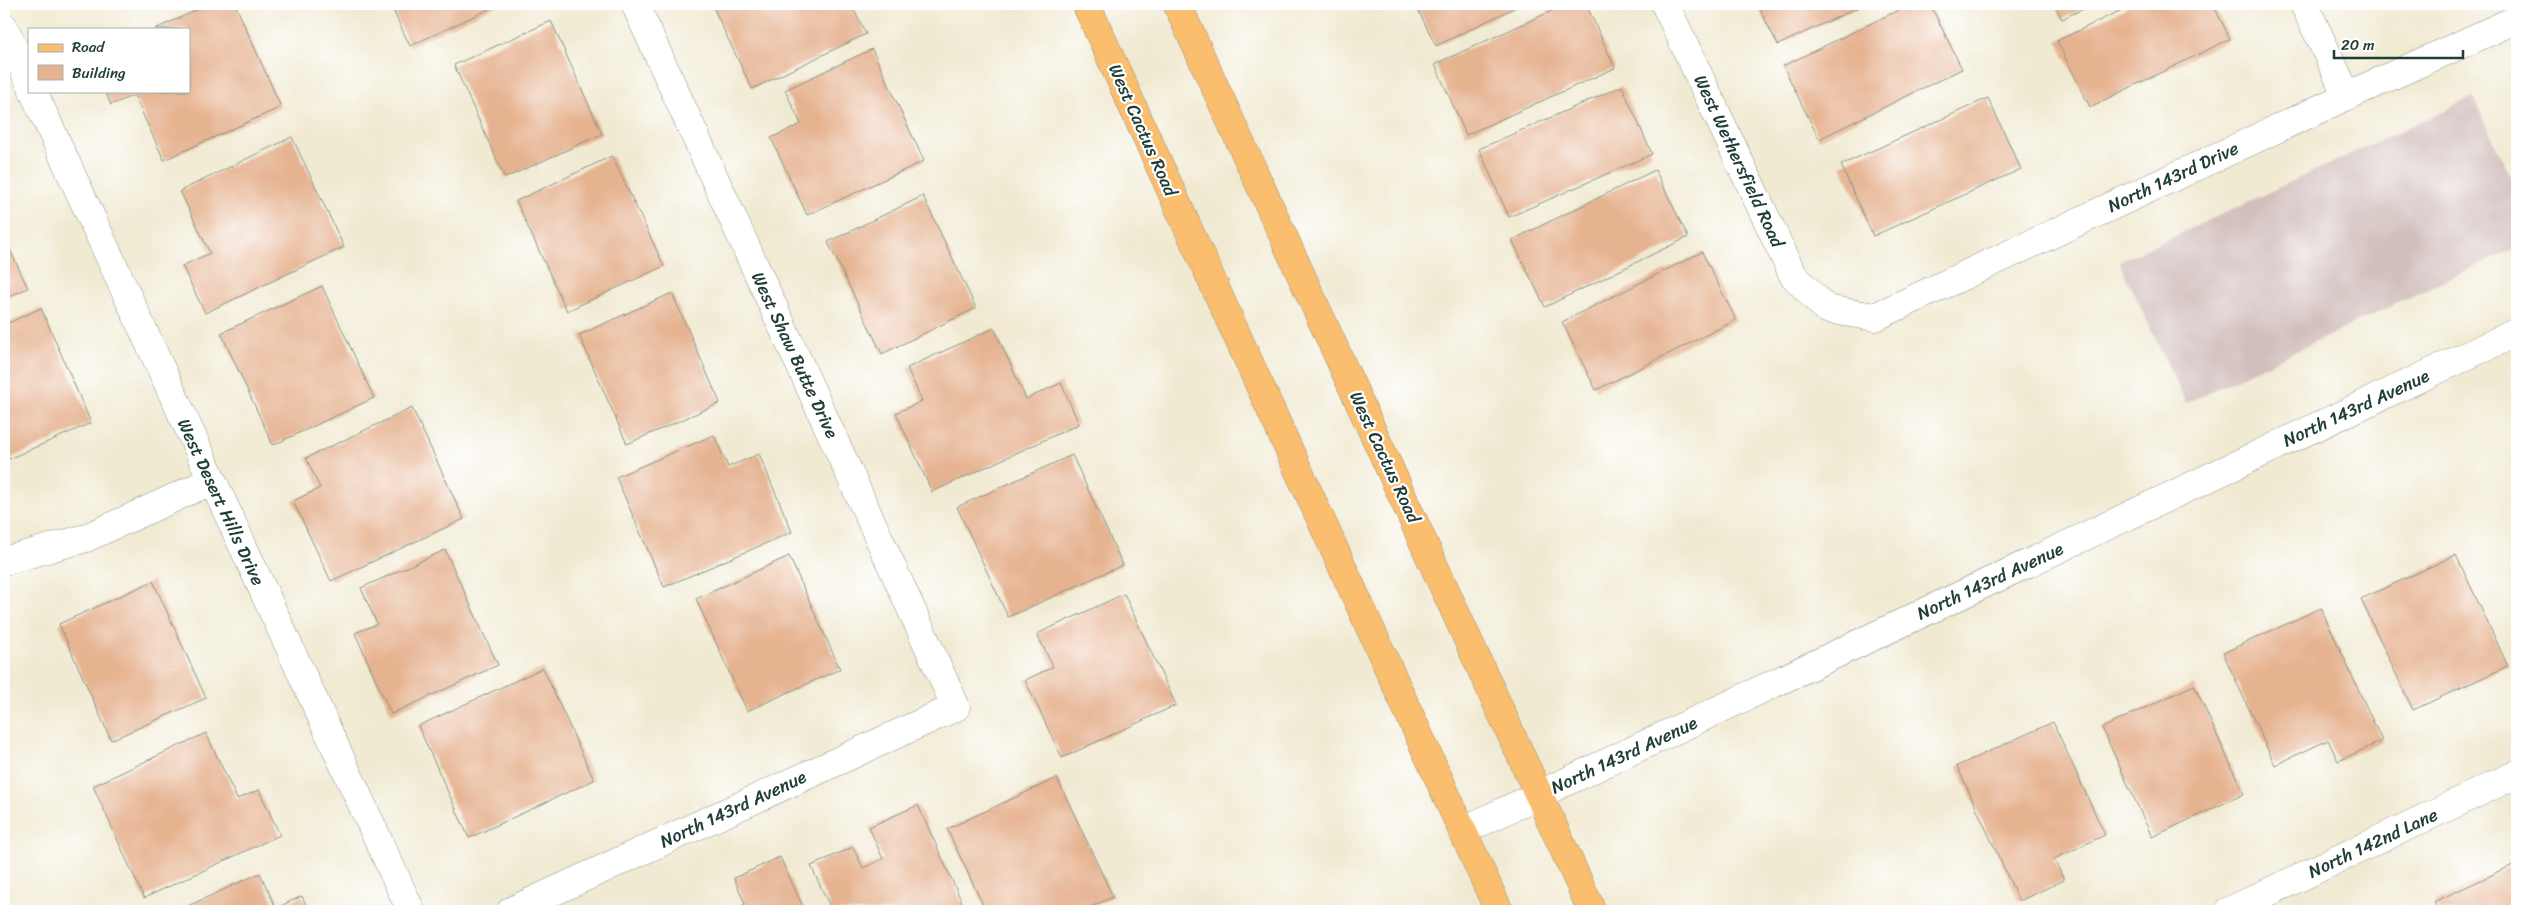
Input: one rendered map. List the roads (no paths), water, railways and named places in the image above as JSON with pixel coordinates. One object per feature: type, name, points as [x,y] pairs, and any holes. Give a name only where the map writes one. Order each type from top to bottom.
[{"type":"main road","name":"West Cactus Road","points":[[1086,4],[1499,911]]},
{"type":"main road","name":"West Cactus Road","points":[[1178,4],[1592,911]]},
{"type":"street","name":"West Shaw Butte Drive","points":[[635,4],[956,707]]},
{"type":"street","name":"West Wethersfield Road","points":[[1665,4],[1793,275],[1826,309]]},
{"type":"street","points":[[2304,4],[2347,96]]},
{"type":"street","name":"North 143rd Drive","points":[[1826,309],[1875,317],[2347,96],[2517,19]]},
{"type":"street","points":[[4,27],[28,79]]},
{"type":"street","name":"West Desert Hills Drive","points":[[33,92],[211,481],[411,911]]},
{"type":"street","name":"North 143rd Avenue","points":[[1462,831],[2517,332]]},
{"type":"street","points":[[4,561],[86,538],[211,481]]},
{"type":"street","name":"North 143rd Avenue","points":[[511,911],[956,707]]},
{"type":"street","name":"North 142nd Lane","points":[[2229,911],[2517,774]]}]
